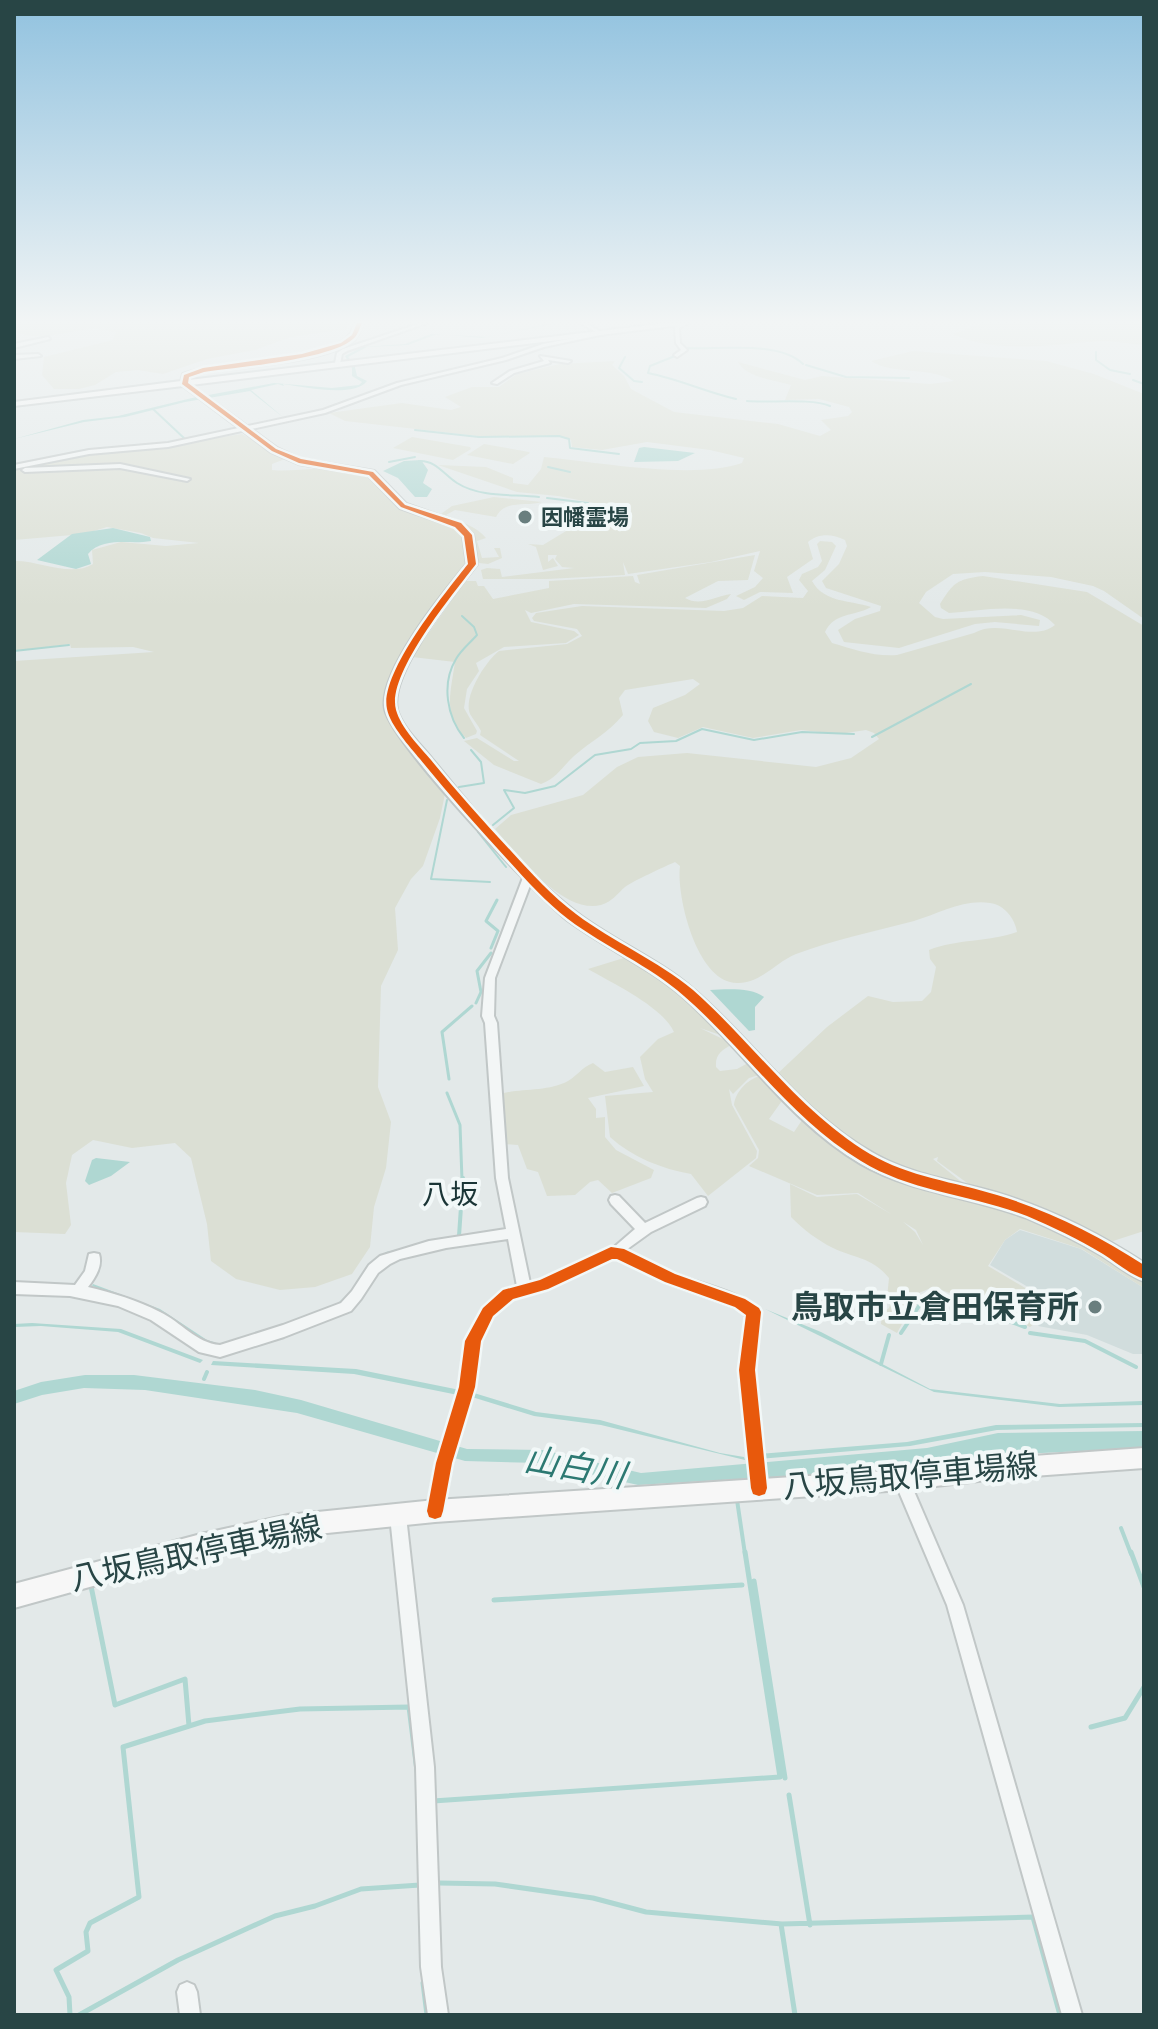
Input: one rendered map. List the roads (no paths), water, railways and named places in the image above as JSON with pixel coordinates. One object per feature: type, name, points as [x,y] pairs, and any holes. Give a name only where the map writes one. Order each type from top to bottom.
[{"type":"street","points":[[227,418],[266,446],[299,461],[375,475],[403,506],[448,521],[468,535],[472,564],[395,677],[390,697],[391,714],[418,752],[560,907],[685,991],[731,1034],[794,1103],[865,1158],[893,1172],[994,1199],[1063,1224],[1144,1273]]},
{"type":"street","points":[[14,469],[76,454],[163,446],[294,418]]},
{"type":"street","points":[[14,469],[120,466],[187,479]]},
{"type":"street","points":[[524,1287],[502,1178],[488,1016],[490,978],[529,875]]},
{"type":"street","points":[[615,1200],[645,1231]]},
{"type":"street","points":[[616,1253],[621,1246],[645,1231],[701,1202]]},
{"type":"street","points":[[14,1288],[80,1289],[156,1316],[204,1348],[231,1350],[338,1312],[352,1301],[377,1266],[389,1258],[458,1241],[511,1233]]},
{"type":"street","points":[[435,1511],[444,1463],[467,1387],[478,1329],[497,1302],[524,1287],[543,1285],[611,1253],[740,1303],[754,1312],[747,1370],[759,1488]]},
{"type":"street","points":[[80,1289],[91,1272],[94,1258]]},
{"type":"street","name":"八坂鳥取停車場線","points":[[14,1596],[201,1545],[273,1529],[435,1511],[902,1480],[1004,1468],[1144,1458]]},
{"type":"street","points":[[902,1480],[955,1605],[1072,2015]]},
{"type":"street","points":[[398,1516],[425,1767],[431,1967],[438,2015]]},
{"type":"street","points":[[187,1992],[190,2015]]},
{"type":"water","points":[[119,418],[84,422],[14,439],[83,420]]},
{"type":"water","points":[[639,448],[695,453],[678,461],[634,462]]},
{"type":"water","points":[[421,460],[428,470],[423,483],[432,489],[427,497],[415,497],[398,478],[383,471],[404,461]]},
{"type":"water","points":[[113,528],[150,537],[151,541],[101,545],[88,554],[91,564],[76,569],[37,560],[72,534]]},
{"type":"water","points":[[710,990],[746,990],[764,997],[755,1007],[755,1030],[749,1031]]},
{"type":"water","points":[[92,1160],[130,1162],[111,1176],[89,1185],[85,1181]]},
{"type":"water","points":[[500,1229],[386,1254],[367,1270],[354,1290],[337,1307],[298,1318],[337,1304],[352,1290],[366,1267],[386,1252]]},
{"type":"water","points":[[92,1286],[160,1309],[207,1340],[220,1344],[237,1341],[290,1321],[236,1343],[219,1346],[206,1342],[157,1310]]},
{"type":"water","points":[[765,1309],[821,1332],[930,1389],[1060,1404],[1142,1401],[1144,1405],[1059,1407],[934,1392]]},
{"type":"water","points":[[14,1324],[121,1329],[203,1360],[200,1363],[118,1332],[14,1327]]},
{"type":"water","points":[[213,1361],[356,1369],[460,1390],[458,1395],[354,1374],[211,1365]]},
{"type":"water","name":"山白川","points":[[85,1375],[134,1375],[255,1390],[301,1400],[467,1449],[543,1450],[641,1473],[927,1448],[998,1433],[1144,1431],[1144,1448],[1000,1455],[893,1470],[638,1485],[541,1463],[465,1461],[297,1413],[145,1390],[84,1388],[42,1395],[14,1404],[14,1391],[41,1382]]},
{"type":"water","points":[[474,1393],[536,1412],[600,1420],[744,1457],[745,1460],[601,1425],[534,1416],[472,1397]]},
{"type":"water","points":[[1144,1423],[1144,1427],[997,1430],[910,1446],[760,1459],[758,1454],[907,1442],[996,1425]]},
{"type":"waterway","points":[[162,418],[185,439]]},
{"type":"waterway","points":[[415,430],[479,437],[559,436],[569,439],[570,448],[619,454]]},
{"type":"waterway","points":[[389,462],[415,457]]},
{"type":"waterway","points":[[419,461],[430,463],[466,488],[539,497]]},
{"type":"waterway","points":[[548,467],[570,472]]},
{"type":"waterway","points":[[547,498],[588,503]]},
{"type":"waterway","points":[[462,616],[474,627],[477,635],[456,659],[447,689],[453,720],[464,738]]},
{"type":"waterway","points":[[14,651],[69,645]]},
{"type":"waterway","points":[[872,737],[971,684]]},
{"type":"waterway","points":[[493,825],[514,808],[504,790],[525,793],[555,786],[595,755],[631,749],[640,743],[676,741],[702,729],[754,740],[802,732],[854,734]]},
{"type":"waterway","points":[[459,787],[484,783],[481,762],[471,750]]},
{"type":"waterway","points":[[447,800],[431,879],[490,882]]},
{"type":"waterway","points":[[478,832],[506,867]]},
{"type":"waterway","points":[[491,948],[498,931],[486,921],[497,900]]},
{"type":"waterway","points":[[476,1003],[481,992],[477,971],[491,953]]},
{"type":"waterway","points":[[449,1079],[442,1032],[472,1006]]},
{"type":"waterway","points":[[447,1093],[460,1125],[462,1180]]},
{"type":"waterway","points":[[459,1236],[463,1178]]},
{"type":"waterway","points":[[901,1333],[923,1300],[936,1294],[1025,1327]]},
{"type":"waterway","points":[[1030,1333],[1085,1341],[1136,1367]]},
{"type":"waterway","points":[[881,1364],[889,1335]]},
{"type":"waterway","points":[[204,1379],[207,1372]]},
{"type":"waterway","points":[[737,1500],[745,1554]]},
{"type":"waterway","points":[[1121,1528],[1131,1554]]},
{"type":"waterway","points":[[433,1801],[780,1777],[745,1552]]},
{"type":"waterway","points":[[1131,1552],[1144,1587]]},
{"type":"waterway","points":[[754,1581],[785,1778]]},
{"type":"waterway","points":[[494,1600],[742,1585]]},
{"type":"waterway","points":[[91,1586],[115,1705],[185,1679],[189,1726]]},
{"type":"waterway","points":[[1091,1727],[1125,1718],[1144,1687]]},
{"type":"waterway","points":[[70,2015],[69,1997],[56,1970],[88,1951],[86,1932],[90,1923],[139,1897],[123,1747],[205,1721],[300,1709],[409,1707],[417,1771]]},
{"type":"waterway","points":[[789,1795],[810,1923]]},
{"type":"waterway","points":[[439,1883],[495,1884],[593,1898],[646,1912],[782,1924],[810,1923]]},
{"type":"waterway","points":[[79,2015],[178,1960],[275,1916],[315,1906],[361,1889],[420,1885]]},
{"type":"waterway","points":[[810,1923],[1033,1917],[1060,2015]]},
{"type":"waterway","points":[[781,1924],[795,2015]]},
{"type":"waterway","points":[[423,1983],[427,2015]]},
{"type":"place","name":"因幡霊場","points":[[525,517]]},
{"type":"place","name":"鳥取市立倉田保育所","points":[[1095,1307]]},
{"type":"district","name":"八坂","points":[[450,1194]]}]
